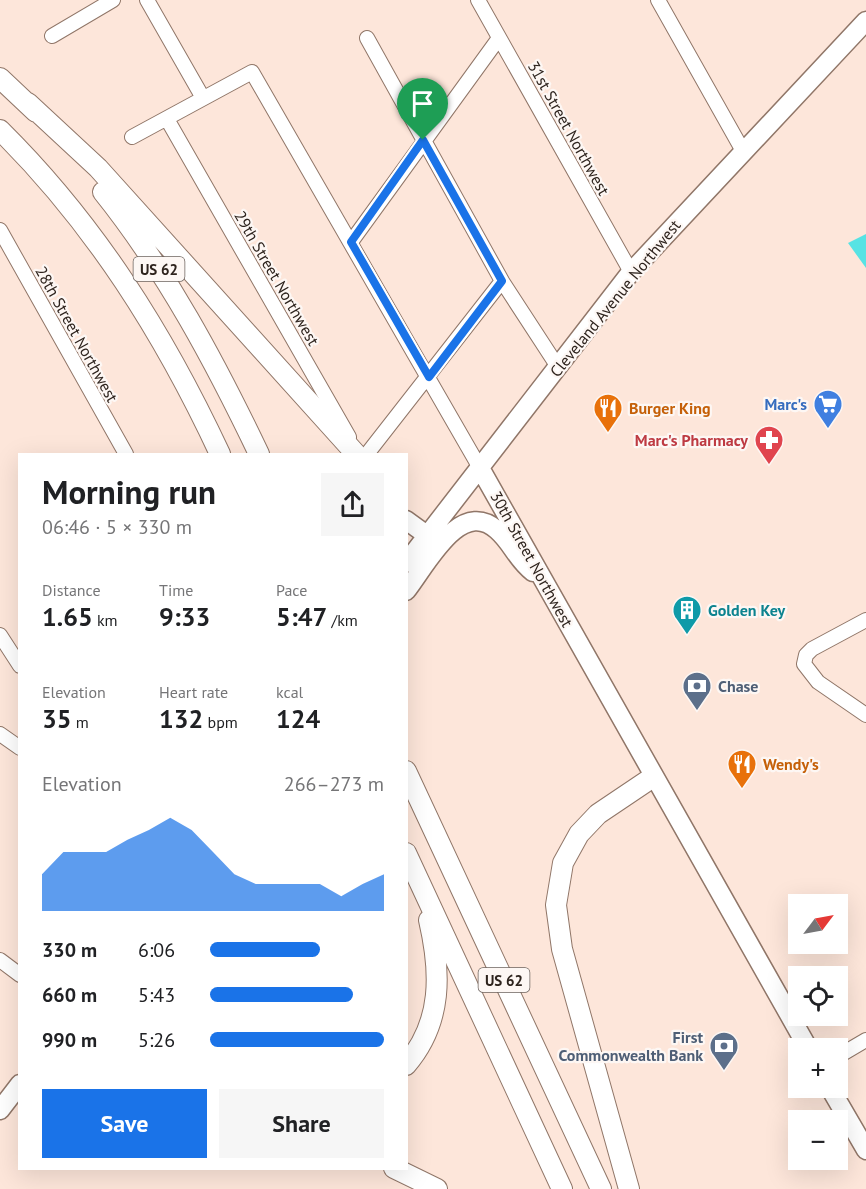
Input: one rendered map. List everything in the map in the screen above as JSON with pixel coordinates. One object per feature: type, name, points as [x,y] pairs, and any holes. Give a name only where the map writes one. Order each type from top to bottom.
[{"type":"highway","name":"US 62","points":[[0,78],[28,103],[90,176],[152,258],[216,368],[258,453]]},
{"type":"highway","points":[[28,103],[98,168],[356,453]]},
{"type":"highway","name":"US 62","points":[[0,130],[74,212],[126,282],[171,356],[220,453]]},
{"type":"highway","name":"US 62","points":[[408,775],[601,1189]]},
{"type":"highway","points":[[629,1189],[562,949],[556,905],[563,863],[579,834],[598,814],[653,777]]},
{"type":"highway","name":"US 62","points":[[408,857],[562,1189]]},
{"type":"highway","points":[[408,1062],[426,1034],[432,1018],[438,986],[433,940],[415,871]]},
{"type":"highway","points":[[398,1170],[437,1189]]},
{"type":"main road","name":"Cleveland Avenue Northwest","points":[[408,561],[631,272],[866,21]]},
{"type":"main road","name":"30th Street Northwest","points":[[480,468],[802,1038]]},
{"type":"main road","points":[[408,521],[428,536]]},
{"type":"main road","points":[[408,588],[451,533],[465,522],[472,521],[484,522],[496,529],[520,562],[544,581]]},
{"type":"main road","points":[[0,1110],[18,1087]]},
{"type":"main road","points":[[836,1098],[866,1150]]},
{"type":"street","points":[[52,36],[113,0]]},
{"type":"street","points":[[132,137],[203,98],[147,0]]},
{"type":"street","name":"31st Street Northwest","points":[[478,0],[631,272]]},
{"type":"street","points":[[658,0],[743,151]]},
{"type":"street","points":[[367,38],[502,281],[558,367]]},
{"type":"street","points":[[351,242],[423,140],[500,38]]},
{"type":"street","name":"30th Street Northwest","points":[[203,98],[252,72],[480,468]]},
{"type":"street","name":"29th Street Northwest","points":[[167,119],[356,453]]},
{"type":"street","name":"28th Street Northwest","points":[[0,230],[125,453]]},
{"type":"street","points":[[368,453],[502,281]]},
{"type":"street","points":[[866,620],[818,645],[806,655],[805,668],[812,677],[866,715]]},
{"type":"street","points":[[0,635],[18,663]]},
{"type":"street","points":[[0,734],[18,747]]},
{"type":"street","points":[[0,960],[18,974]]},
{"type":"street","points":[[848,1051],[866,1040]]},
{"type":"water","points":[[866,234],[866,268],[848,243]]},
{"type":"place","name":"Marc's","points":[[828,430]]},
{"type":"place","name":"Burger King","points":[[608,434]]},
{"type":"place","name":"Marc's Pharmacy","points":[[769,466]]},
{"type":"place","name":"Golden Key","points":[[687,636]]},
{"type":"place","name":"Chase","points":[[697,712]]},
{"type":"place","name":"Wendy's","points":[[742,790]]},
{"type":"place","name":"First Commonwealth Bank","points":[[724,1072]]},
{"type":"route","points":[[423,140],[502,281],[429,377],[351,242],[423,140]]}]
